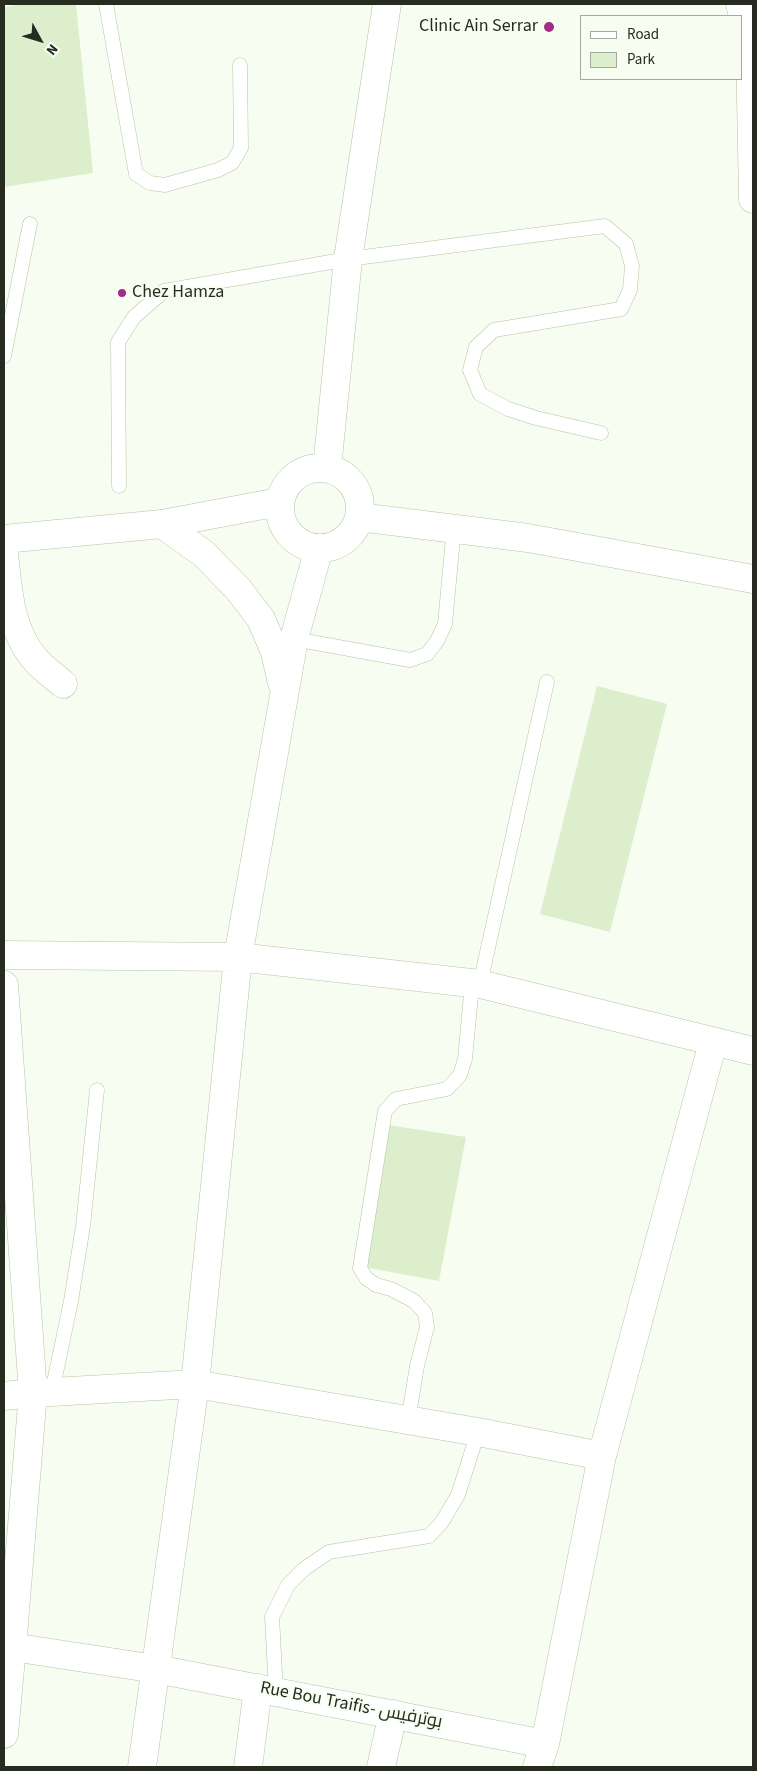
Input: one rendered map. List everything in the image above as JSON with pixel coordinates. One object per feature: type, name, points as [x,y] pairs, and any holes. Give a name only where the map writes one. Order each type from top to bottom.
[{"type":"street","points":[[327,468],[348,259],[387,4]]},
{"type":"street","points":[[740,4],[752,46],[753,192]]},
{"type":"street","points":[[314,468],[327,468],[339,472],[349,480],[356,491],[360,503],[359,517],[354,529],[344,539],[332,546],[319,548],[306,546],[294,539],[285,529],[280,516],[279,502],[291,479],[302,472],[314,468]]},
{"type":"street","points":[[4,540],[162,524],[279,502]]},
{"type":"street","points":[[359,517],[528,538],[753,579]]},
{"type":"street","points":[[162,524],[204,554],[238,589],[261,619],[275,652],[284,692]]},
{"type":"street","points":[[142,1767],[195,1384],[238,957],[294,638],[319,548]]},
{"type":"street","points":[[4,554],[9,600],[20,634],[34,658],[63,684]]},
{"type":"street","points":[[4,955],[238,957],[476,984],[753,1052]]},
{"type":"street","points":[[4,985],[42,1392],[12,1647],[4,1734]]},
{"type":"street","points":[[541,1756],[602,1456],[714,1042]]},
{"type":"street","points":[[4,1396],[42,1392],[195,1384],[478,1432],[602,1456]]},
{"type":"street","name":"Rue Bou Traifis- بوترفيس","points":[[12,1647],[156,1669],[393,1714],[541,1756]]},
{"type":"street","points":[[248,1767],[267,1690]]},
{"type":"street","points":[[381,1767],[393,1714]]},
{"type":"lane","points":[[106,4],[136,174],[150,183],[165,185],[218,170],[232,163],[241,148],[240,65]]},
{"type":"lane","points":[[4,356],[30,224]]},
{"type":"lane","points":[[119,486],[118,342],[134,317],[164,291],[348,259],[605,226],[626,244],[632,266],[630,290],[620,309],[494,330],[476,347],[470,370],[480,394],[508,409],[536,418],[601,433]]},
{"type":"lane","points":[[294,638],[410,660],[427,654],[445,624],[454,528]]},
{"type":"lane","points":[[408,1421],[417,1366],[427,1327],[425,1313],[414,1300],[391,1289],[376,1285],[366,1278],[360,1268],[385,1111],[396,1099],[447,1090],[460,1075],[465,1059],[476,984],[547,682]]},
{"type":"lane","points":[[42,1392],[71,1301],[83,1226],[97,1090]]},
{"type":"lane","points":[[267,1690],[272,1617],[288,1584],[304,1569],[329,1552],[429,1536],[442,1522],[458,1495],[478,1432]]},
{"type":"green space","points":[[23,4],[76,4],[93,173],[4,187],[4,7]]},
{"type":"green space","points":[[597,686],[667,704],[610,932],[540,914]]},
{"type":"green space","points":[[382,1124],[466,1137],[439,1281],[364,1267]]},
{"type":"place","name":"Clinic Ain Serrar","points":[[549,27]]},
{"type":"place","name":"Chez Hamza","points":[[122,293]]}]
